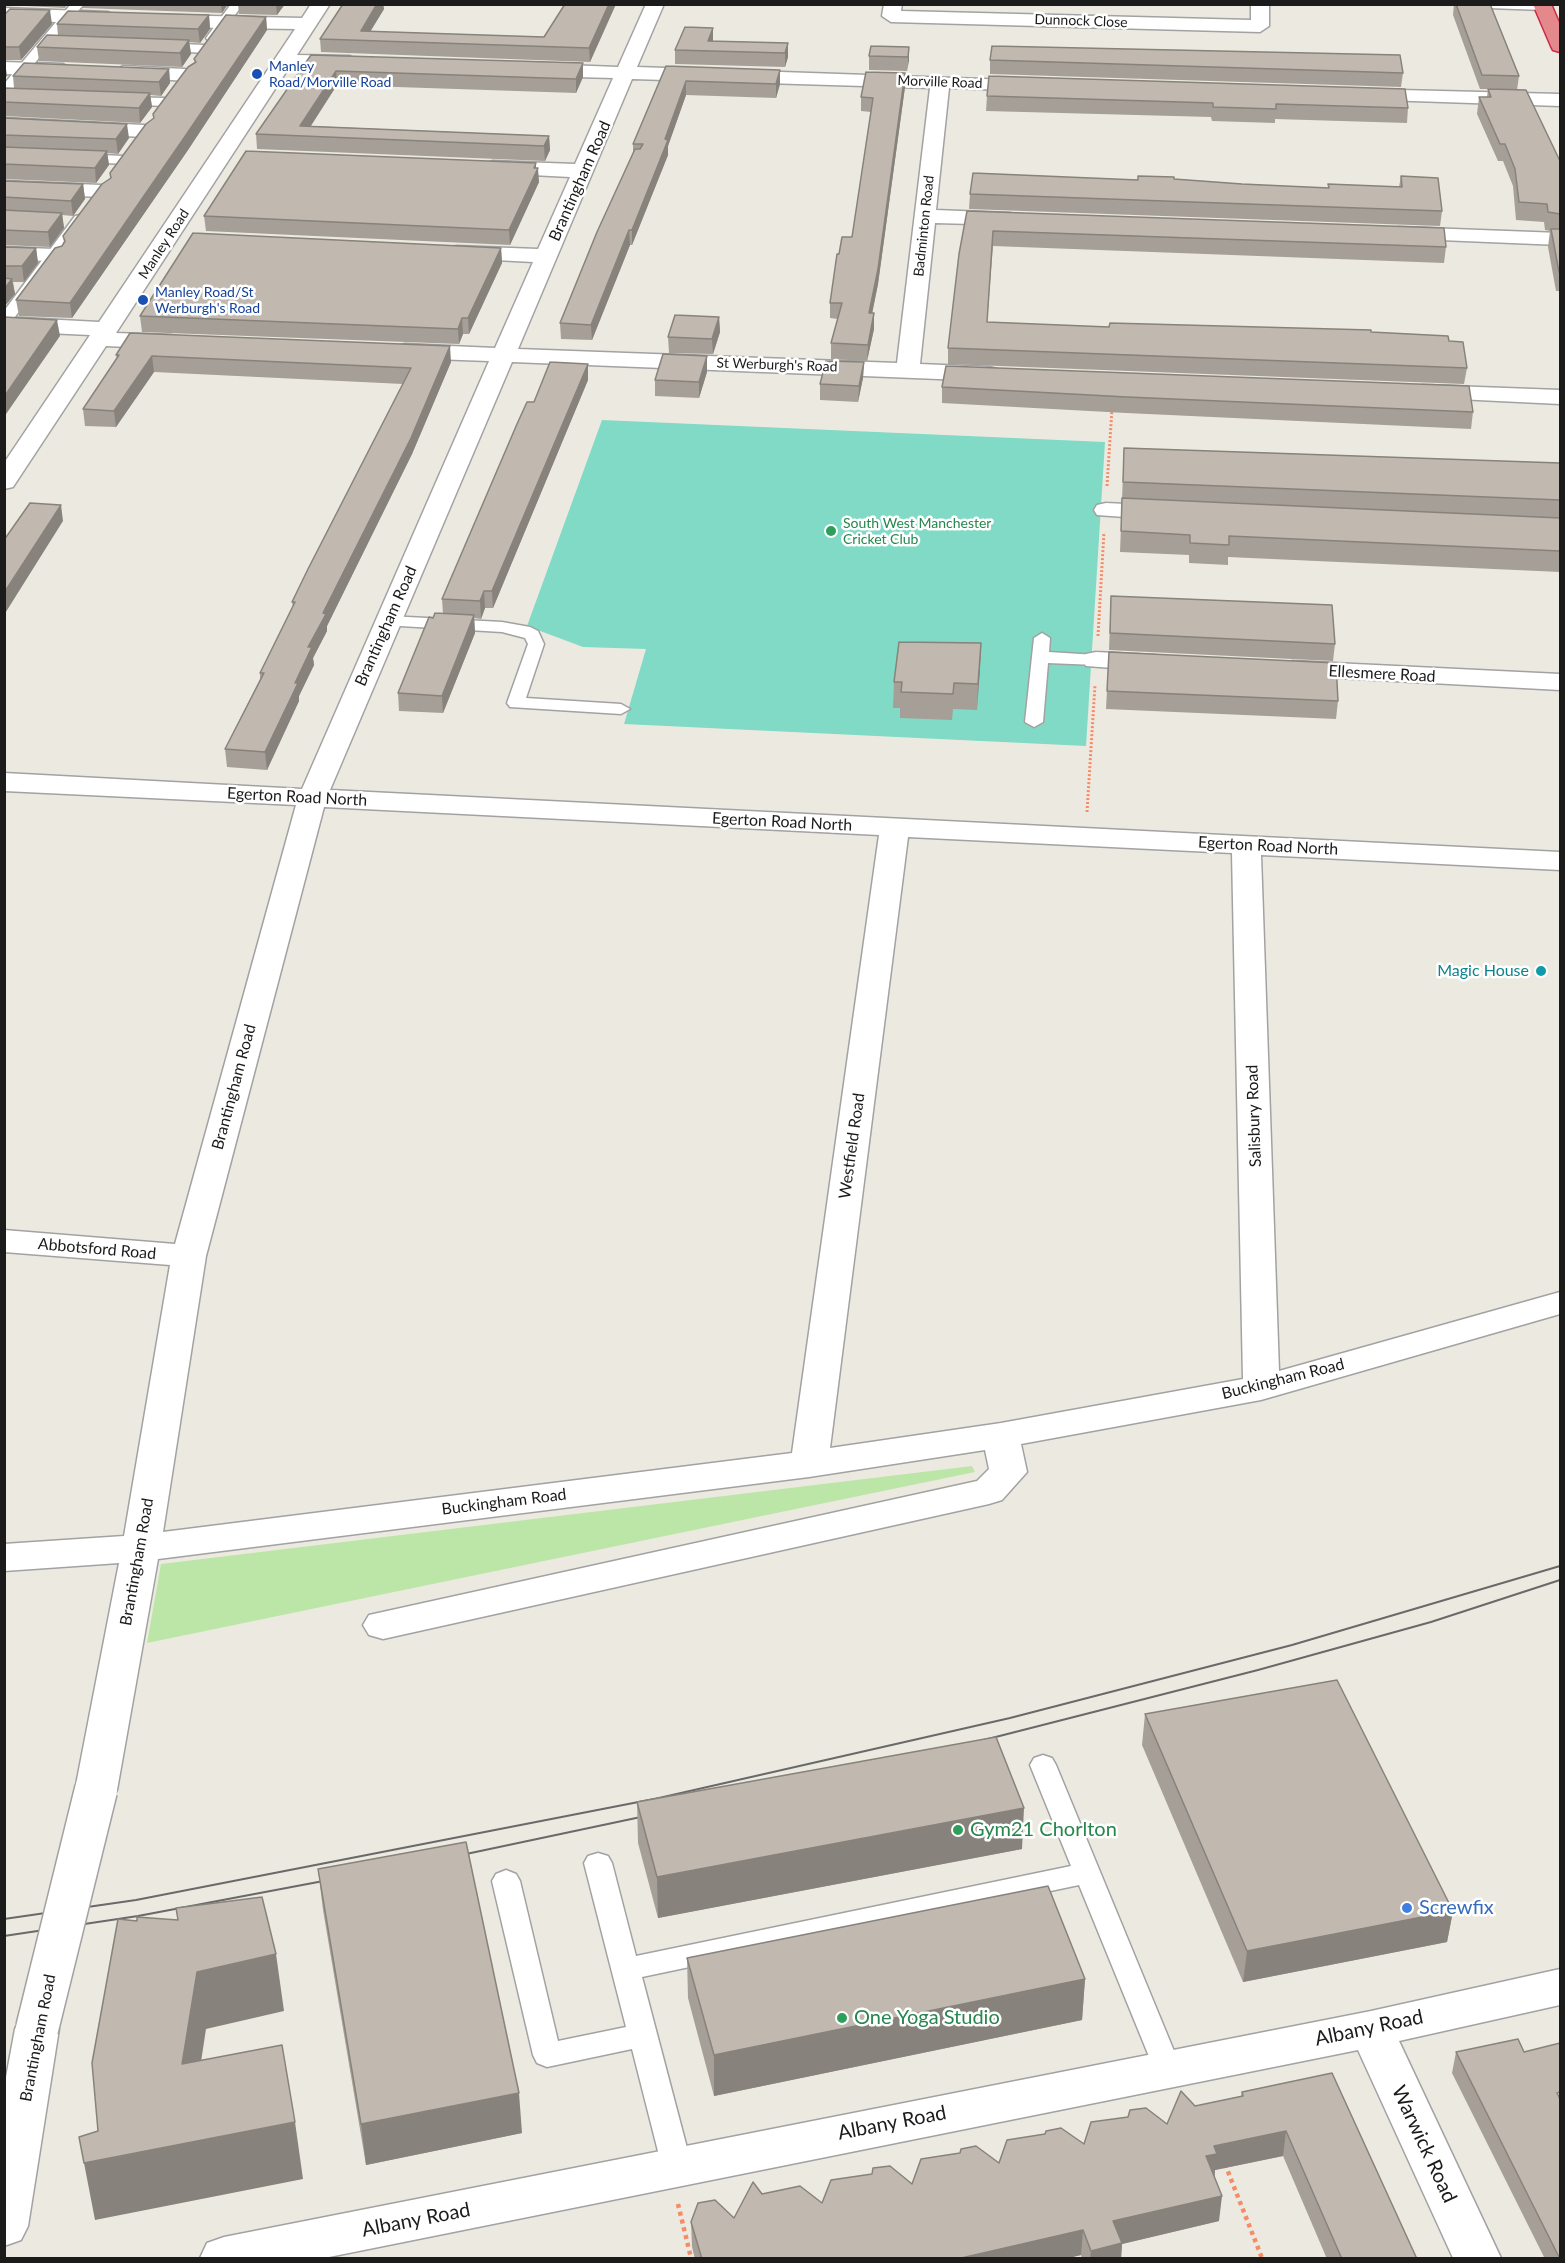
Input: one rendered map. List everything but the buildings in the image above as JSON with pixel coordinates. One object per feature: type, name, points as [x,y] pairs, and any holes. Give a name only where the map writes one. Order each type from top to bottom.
[{"type":"highway","points":[[1543,5],[1560,46]]},
{"type":"street","name":"Manley Road","points":[[4,482],[168,238],[321,4]]},
{"type":"street","name":"Brantingham Road","points":[[4,2226],[37,2029],[96,1790],[141,1548],[189,1256],[312,798],[655,4]]},
{"type":"street","name":"Dunnock Close","points":[[893,4],[891,16],[1260,27],[1260,4]]},
{"type":"street","points":[[4,14],[72,11],[123,19]]},
{"type":"street","points":[[145,20],[308,24]]},
{"type":"street","points":[[284,60],[367,63]]},
{"type":"street","points":[[14,68],[82,71]]},
{"type":"street","name":"Morville Road","points":[[520,69],[1048,85]]},
{"type":"street","points":[[105,72],[185,75]]},
{"type":"street","name":"Badminton Road","points":[[908,371],[940,82]]},
{"type":"street","points":[[1346,94],[1560,100]]},
{"type":"street","points":[[4,124],[144,131]]},
{"type":"street","points":[[221,156],[245,157]]},
{"type":"street","points":[[479,167],[584,171]]},
{"type":"street","points":[[4,186],[106,183]]},
{"type":"street","points":[[925,216],[1033,220]]},
{"type":"street","points":[[1381,232],[1560,239]]},
{"type":"street","points":[[168,238],[191,239]]},
{"type":"street","points":[[440,251],[547,256]]},
{"type":"street","points":[[4,253],[54,255]]},
{"type":"street","points":[[4,323],[196,343]]},
{"type":"street","name":"St Werburgh's Road","points":[[386,350],[1011,375]]},
{"type":"street","points":[[1408,391],[1560,398]]},
{"type":"street","points":[[1106,510],[1189,514]]},
{"type":"street","points":[[1096,660],[1180,664]]},
{"type":"street","name":"Ellesmere Road","points":[[1263,668],[1560,682]]},
{"type":"street","name":"Egerton Road North","points":[[4,782],[1560,861]]},
{"type":"street","name":"Westfield Road","points":[[809,1464],[895,828]]},
{"type":"street","name":"Salisbury Road","points":[[1246,845],[1262,1388]]},
{"type":"street","name":"Abbotsford Road","points":[[4,1241],[189,1256]]},
{"type":"street","name":"Buckingham Road","points":[[4,1558],[141,1548],[809,1464],[1001,1435],[1262,1388],[1560,1303]]},
{"type":"street","points":[[383,1625],[989,1491],[1008,1472],[1001,1435]]},
{"type":"street","name":"Albany Road","points":[[224,2259],[1167,2068],[1371,2029],[1560,1987]]},
{"type":"street","name":"Warwick Road","points":[[1371,2029],[1477,2259]]},
{"type":"lane","points":[[4,323],[22,288],[54,255],[237,4]]},
{"type":"lane","points":[[1488,4],[1543,5]]},
{"type":"lane","points":[[18,97],[4,94],[14,68],[45,43],[72,11]]},
{"type":"lane","points":[[45,43],[62,43]]},
{"type":"lane","points":[[151,47],[204,49]]},
{"type":"lane","points":[[110,100],[144,131]]},
{"type":"lane","points":[[71,158],[144,131]]},
{"type":"lane","points":[[60,221],[78,222]]},
{"type":"lane","points":[[389,621],[502,627],[524,631],[532,635],[536,644],[516,704],[621,709]]},
{"type":"lane","points":[[1034,722],[1042,638]]},
{"type":"lane","points":[[1040,657],[1096,660]]},
{"type":"lane","points":[[1043,1765],[1167,2068]]},
{"type":"lane","points":[[598,1863],[673,2168]]},
{"type":"lane","points":[[625,1969],[1087,1874]]},
{"type":"lane","points":[[506,1881],[547,2055],[642,2036]]},
{"type":"path","points":[[1086,837],[1112,403]]},
{"type":"path","points":[[1220,2153],[1262,2259]]},
{"type":"path","points":[[673,2168],[691,2259]]},
{"type":"green space","points":[[972,1466],[975,1472],[147,1643],[161,1564]]},
{"type":"shaded area","name":"South West Manchester Cricket Club","points":[[602,420],[1105,442],[1086,746],[624,724],[646,649],[583,647],[527,626]]},
{"type":"tram line","points":[[4,1919],[136,1900],[659,1798],[1010,1718],[1292,1645],[1560,1566]]},
{"type":"tram line","points":[[980,1741],[1258,1670],[1431,1622],[1560,1580]]},
{"type":"tram line","points":[[452,1857],[655,1814]]},
{"type":"tram line","points":[[4,1936],[138,1916],[334,1879]]},
{"type":"place","name":"Manley Road/Morville Road","points":[[257,74]]},
{"type":"place","name":"Manley Road/St Werburgh's Road","points":[[143,300]]},
{"type":"place","name":"South West Manchester Cricket Club","points":[[831,531]]},
{"type":"place","name":"Magic House","points":[[1541,971]]},
{"type":"place","name":"Gym21 Chorlton","points":[[958,1830]]},
{"type":"place","name":"Screwfix","points":[[1407,1908]]},
{"type":"place","name":"One Yoga Studio","points":[[842,2018]]}]
